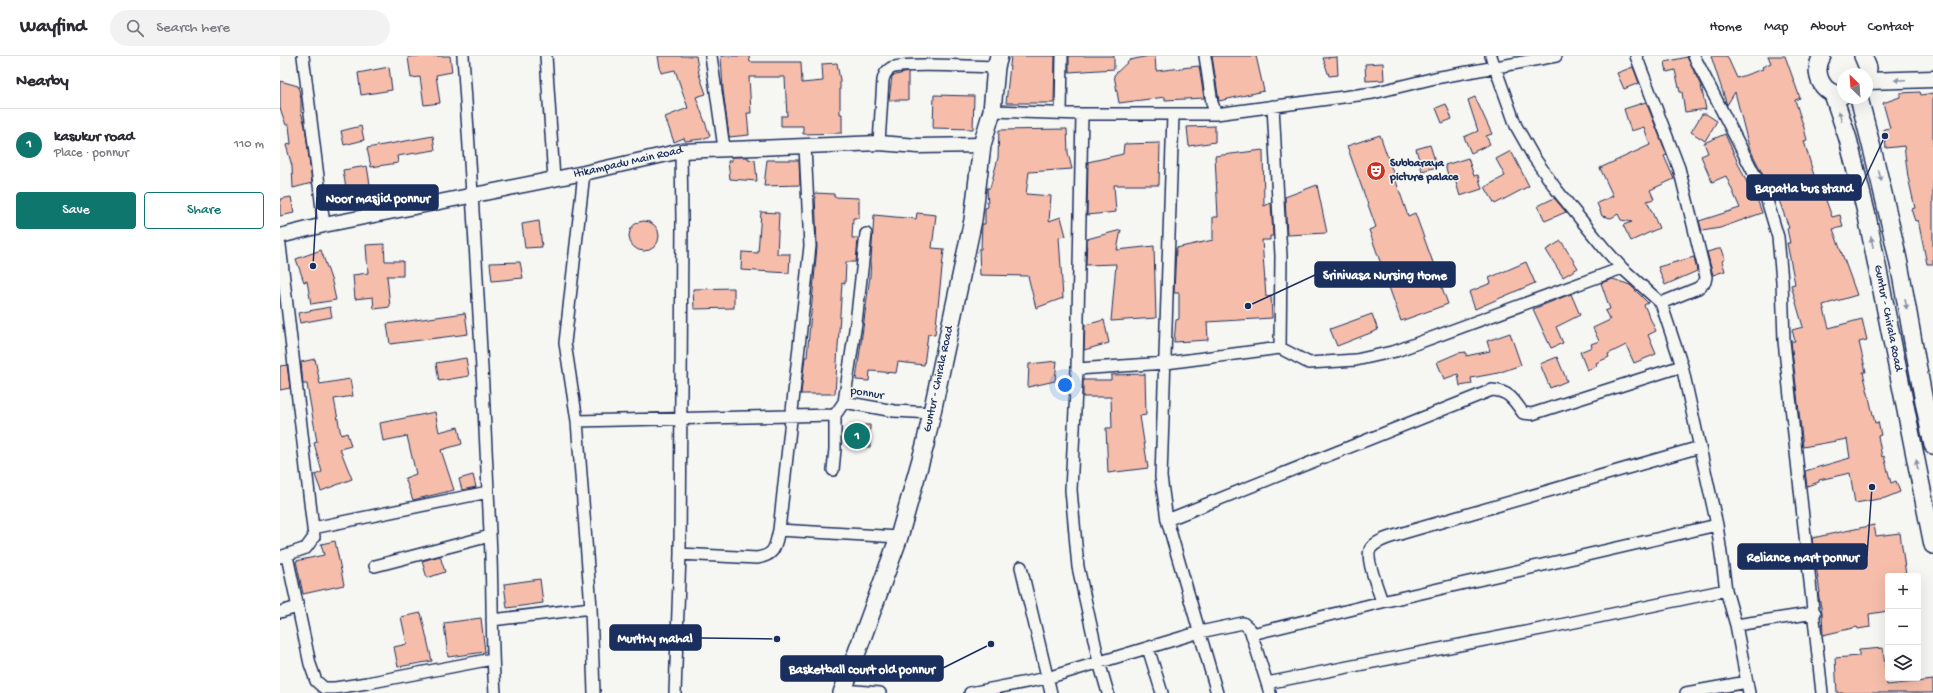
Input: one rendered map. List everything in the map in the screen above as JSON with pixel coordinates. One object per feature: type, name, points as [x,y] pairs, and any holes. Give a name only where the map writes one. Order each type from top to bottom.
[{"type":"main road","points":[[1822,56],[1818,63],[1818,75],[1823,86],[1837,93]]},
{"type":"main road","points":[[1863,56],[1868,68]]},
{"type":"main road","name":"Guntur - Chirala Road","points":[[851,692],[899,537],[933,412],[949,326],[973,220],[982,145],[992,110],[998,62]]},
{"type":"main road","points":[[1873,81],[1933,79]]},
{"type":"main road","name":"Guntur - Chirala Road","points":[[1840,104],[1867,216],[1930,517],[1933,545]]},
{"type":"main road","name":"Guntur - Chirala Road","points":[[1862,104],[1879,173],[1898,261],[1922,393],[1933,444]]},
{"type":"street","points":[[303,56],[324,225]]},
{"type":"street","points":[[463,56],[473,196],[488,492],[492,659],[495,693]]},
{"type":"street","points":[[546,56],[554,180]]},
{"type":"street","points":[[711,56],[724,148]]},
{"type":"street","points":[[1061,113],[1062,56]]},
{"type":"street","points":[[1205,56],[1212,103],[1216,114]]},
{"type":"street","points":[[1491,56],[1516,126],[1533,156],[1556,189],[1622,268],[1661,303],[1682,366],[1717,525],[1726,590],[1736,625],[1749,693]]},
{"type":"street","points":[[992,110],[1082,114],[1216,114],[1373,93],[1435,78],[1495,69],[1556,56]]},
{"type":"street","points":[[1636,56],[1679,168],[1706,277],[1705,282],[1698,288],[1661,303]]},
{"type":"street","points":[[1694,56],[1766,197],[1778,237],[1783,288],[1784,341],[1815,613],[1822,693]]},
{"type":"street","points":[[879,143],[883,80],[885,73],[891,68],[998,62]]},
{"type":"street","points":[[1273,106],[1281,256],[1280,348]]},
{"type":"street","points":[[1082,114],[1077,369],[1071,490],[1078,567],[1099,662],[1108,693]]},
{"type":"street","points":[[1173,115],[1166,363],[1161,477],[1166,520],[1217,693]]},
{"type":"street","name":"Itikampadu Main Road","points":[[280,236],[324,225],[554,180],[681,151],[724,148],[805,147],[879,143],[918,146],[982,145]]},
{"type":"street","points":[[680,554],[757,558],[766,557],[774,551],[779,530],[793,416],[810,246],[805,147]]},
{"type":"street","points":[[675,693],[680,554],[681,151]]},
{"type":"street","points":[[584,173],[565,343],[578,421],[591,608],[594,693]]},
{"type":"street","points":[[844,402],[856,323],[866,234]]},
{"type":"street","points":[[280,244],[314,537],[311,544],[306,548],[283,557],[298,607],[312,670],[316,681],[324,688],[335,688],[492,659]]},
{"type":"street","points":[[1077,369],[1166,363],[1280,348],[1308,363],[1356,360],[1396,351],[1622,268]]},
{"type":"street","points":[[1166,520],[1492,390],[1501,390],[1509,394],[1523,413],[1532,414],[1682,366]]},
{"type":"street","name":"ponnur","points":[[835,415],[844,402],[894,411],[933,412]]},
{"type":"street","points":[[578,421],[835,415],[836,449],[833,470]]},
{"type":"street","points":[[1382,602],[1368,557],[1370,548],[1379,542],[1403,533],[1700,447]]},
{"type":"street","points":[[313,528],[488,492]]},
{"type":"street","points":[[1252,634],[1382,602],[1717,525]]},
{"type":"street","points":[[779,530],[899,537]]},
{"type":"street","points":[[375,566],[490,536]]},
{"type":"street","points":[[1021,567],[1046,678],[1051,693]]},
{"type":"street","points":[[970,693],[1046,678],[1200,632],[1243,623],[1247,624],[1252,634],[1269,688],[1726,590]]},
{"type":"street","points":[[280,612],[298,607]]},
{"type":"street","points":[[492,620],[591,608]]},
{"type":"street","points":[[1736,625],[1815,613]]},
{"type":"street","points":[[1148,648],[1162,693]]},
{"type":"street","points":[[1686,693],[1747,682]]},
{"type":"street","points":[[851,692],[880,693]]},
{"type":"building","points":[[450,56],[452,72],[436,75],[440,103],[424,105],[420,77],[411,78],[408,57]]},
{"type":"building","points":[[658,56],[696,56],[699,74],[706,94],[696,97],[710,136],[702,139],[685,141],[684,138],[674,142],[665,117],[688,108],[675,70],[661,73]]},
{"type":"building","points":[[721,56],[749,56],[750,62],[801,62],[802,83],[823,81],[822,64],[837,63],[840,80],[840,114],[842,114],[842,133],[803,134],[803,126],[781,126],[781,116],[787,116],[785,77],[749,77],[751,113],[747,113],[749,135],[729,137],[723,90]]},
{"type":"building","points":[[1011,56],[1055,56],[1054,103],[1006,103]]},
{"type":"building","points":[[1069,56],[1114,56],[1114,69],[1069,72]]},
{"type":"building","points":[[1155,56],[1156,71],[1199,66],[1204,98],[1165,100],[1165,97],[1119,103],[1114,75],[1130,60]]},
{"type":"building","points":[[1212,56],[1256,56],[1264,91],[1219,101]]},
{"type":"building","points":[[1711,56],[1727,56],[1737,78],[1763,69],[1762,67],[1771,63],[1768,56],[1785,56],[1800,98],[1795,100],[1804,128],[1807,140],[1804,141],[1815,179],[1818,178],[1832,217],[1840,215],[1843,227],[1833,229],[1857,295],[1823,305],[1829,328],[1862,319],[1867,340],[1859,342],[1866,372],[1863,372],[1875,423],[1878,422],[1881,435],[1878,436],[1882,457],[1884,456],[1891,483],[1896,481],[1900,492],[1885,498],[1855,503],[1850,473],[1819,480],[1819,482],[1807,486],[1805,471],[1850,458],[1847,439],[1803,447],[1791,341],[1795,341],[1792,330],[1803,327],[1791,285],[1795,284],[1787,243],[1790,243],[1787,229],[1789,228],[1775,189],[1771,191],[1749,147],[1735,92],[1727,105]]},
{"type":"building","points":[[1337,57],[1338,75],[1329,76],[1323,58]]},
{"type":"building","points":[[1687,57],[1701,86],[1706,109],[1685,112],[1682,92],[1680,92],[1675,70],[1667,72],[1665,62]]},
{"type":"building","points":[[1383,63],[1384,80],[1366,81],[1365,64]]},
{"type":"building","points":[[389,67],[392,90],[361,95],[358,73]]},
{"type":"building","points":[[1633,67],[1639,83],[1624,89],[1617,73]]},
{"type":"building","points":[[908,72],[908,100],[889,100],[892,76]]},
{"type":"building","points":[[280,81],[298,86],[301,99],[301,112],[305,126],[312,183],[293,188],[292,166],[286,145],[291,144],[289,125],[286,125],[280,108]]},
{"type":"building","points":[[1920,92],[1921,95],[1933,93],[1933,264],[1927,264],[1918,220],[1915,221],[1911,209],[1915,208],[1908,177],[1904,146],[1886,148],[1884,129],[1890,128],[1883,103],[1900,97],[1900,93]]},
{"type":"building","points":[[934,95],[974,96],[973,129],[933,128]]},
{"type":"building","points":[[1475,97],[1492,134],[1486,136],[1490,144],[1471,153],[1464,137],[1478,131],[1468,100]]},
{"type":"building","points":[[1646,102],[1667,155],[1664,156],[1674,179],[1650,190],[1654,199],[1647,201],[1659,228],[1631,241],[1623,225],[1632,222],[1621,220],[1618,214],[1611,218],[1602,216],[1597,203],[1613,196],[1600,168],[1650,145],[1644,127],[1631,131],[1624,109]]},
{"type":"building","points":[[1446,104],[1452,119],[1442,123],[1436,108]]},
{"type":"building","points":[[1702,114],[1706,114],[1717,121],[1705,141],[1691,132]]},
{"type":"building","points":[[361,126],[364,140],[344,145],[341,131]]},
{"type":"building","points":[[1215,126],[1215,142],[1189,146],[1187,127]]},
{"type":"building","points":[[1067,129],[1068,153],[1072,169],[1029,172],[1026,194],[1051,196],[1049,221],[1061,217],[1066,236],[1059,237],[1063,298],[1036,308],[1028,276],[980,275],[979,249],[981,249],[982,224],[985,224],[985,208],[988,207],[987,188],[990,188],[998,158],[999,130]]},
{"type":"building","points":[[1725,134],[1752,194],[1755,193],[1762,213],[1720,228],[1702,231],[1699,221],[1740,208],[1726,176],[1712,182],[1701,156],[1708,153],[1704,143]]},
{"type":"building","points":[[1380,135],[1408,216],[1415,213],[1448,304],[1401,321],[1369,230],[1376,227],[1347,146]]},
{"type":"building","points":[[433,136],[435,150],[397,156],[398,163],[371,167],[367,148]]},
{"type":"building","points":[[1160,143],[1159,185],[1114,185],[1116,212],[1087,215],[1088,162],[1123,154],[1124,144]]},
{"type":"building","points":[[1430,145],[1437,167],[1422,171],[1416,149]]},
{"type":"building","points":[[1263,150],[1264,206],[1271,203],[1273,236],[1270,236],[1270,240],[1262,240],[1266,297],[1271,296],[1272,318],[1207,322],[1208,340],[1174,342],[1176,320],[1179,319],[1179,293],[1174,293],[1176,248],[1213,240],[1213,217],[1218,217],[1215,156]]},
{"type":"building","points":[[1511,151],[1529,186],[1495,204],[1485,187],[1505,176],[1496,159]]},
{"type":"building","points":[[732,157],[748,157],[748,159],[755,160],[757,181],[730,179],[728,161],[732,161]]},
{"type":"building","points":[[1468,158],[1474,176],[1478,175],[1482,189],[1460,196],[1454,176],[1449,178],[1445,165]]},
{"type":"building","points":[[767,160],[799,160],[800,185],[764,186]]},
{"type":"building","points":[[367,166],[373,203],[349,207],[343,170]]},
{"type":"building","points":[[1317,185],[1327,233],[1287,235],[1285,197]]},
{"type":"building","points":[[815,193],[834,194],[834,197],[859,198],[859,218],[853,218],[852,238],[858,238],[856,262],[846,262],[845,284],[842,283],[835,394],[801,394],[805,357],[807,357],[817,247]]},
{"type":"building","points":[[291,197],[294,213],[280,216],[280,199]]},
{"type":"building","points":[[1554,198],[1566,212],[1545,221],[1538,206]]},
{"type":"building","points":[[761,212],[779,213],[777,254],[790,254],[789,273],[741,270],[742,252],[758,253]]},
{"type":"building","points":[[917,213],[936,215],[932,248],[944,249],[935,335],[928,334],[924,365],[898,362],[896,373],[870,371],[869,381],[856,380],[870,276],[874,215],[916,219]]},
{"type":"building","points":[[539,221],[542,247],[525,248],[522,224]]},
{"type":"building","points":[[644,221],[655,225],[659,236],[655,247],[644,251],[633,247],[629,236],[633,225]]},
{"type":"building","points":[[1121,230],[1117,250],[1154,246],[1156,318],[1111,321],[1116,264],[1086,265],[1087,239]]},
{"type":"building","points":[[1561,241],[1578,268],[1563,277],[1546,250]]},
{"type":"building","points":[[384,244],[385,261],[403,261],[403,276],[387,276],[390,307],[374,309],[373,297],[355,299],[353,275],[368,273],[366,245]]},
{"type":"building","points":[[1722,249],[1725,259],[1722,261],[1725,271],[1713,275],[1707,252]]},
{"type":"building","points":[[321,250],[332,282],[336,300],[311,304],[307,281],[304,282],[296,259]]},
{"type":"building","points":[[1694,257],[1697,271],[1665,285],[1658,267]]},
{"type":"building","points":[[520,262],[523,278],[492,281],[490,263]]},
{"type":"building","points":[[1526,262],[1535,283],[1475,309],[1469,292],[1491,283],[1489,278]]},
{"type":"building","points":[[1613,279],[1630,285],[1648,303],[1644,305],[1656,331],[1648,335],[1656,354],[1634,363],[1626,345],[1608,354],[1609,357],[1596,363],[1597,366],[1587,370],[1580,352],[1592,347],[1591,344],[1599,341],[1593,328],[1610,320],[1605,311],[1610,309],[1601,283]]},
{"type":"building","points":[[734,288],[734,308],[694,309],[693,289]]},
{"type":"building","points":[[1571,294],[1580,315],[1556,327],[1563,343],[1551,348],[1533,309]]},
{"type":"building","points":[[330,307],[332,317],[300,323],[298,313]]},
{"type":"building","points":[[465,313],[468,334],[390,344],[387,324]]},
{"type":"building","points":[[1372,314],[1378,330],[1337,346],[1330,329]]},
{"type":"building","points":[[1104,320],[1109,343],[1084,350],[1085,325]]},
{"type":"building","points":[[1510,333],[1521,365],[1498,373],[1471,378],[1472,384],[1460,386],[1458,374],[1444,379],[1437,362],[1458,353],[1466,352],[1466,356],[1490,351],[1487,341]]},
{"type":"building","points":[[1557,357],[1567,381],[1550,388],[1540,364]]},
{"type":"building","points":[[466,358],[469,376],[439,381],[436,363]]},
{"type":"building","points":[[315,359],[320,384],[350,379],[353,396],[334,399],[341,435],[347,433],[351,446],[340,449],[352,479],[321,491],[315,475],[322,472],[314,443],[317,442],[307,384],[303,384],[301,362]]},
{"type":"building","points":[[1057,361],[1055,381],[1028,387],[1029,364]]},
{"type":"building","points":[[287,365],[290,388],[280,390],[280,366]]},
{"type":"building","points":[[1145,374],[1146,415],[1140,416],[1148,468],[1108,473],[1106,428],[1112,428],[1111,397],[1083,397],[1083,380],[1111,380],[1111,375]]},
{"type":"building","points":[[435,412],[439,432],[458,427],[462,444],[441,450],[454,490],[413,500],[405,478],[416,474],[407,436],[383,441],[380,423]]},
{"type":"building","points":[[851,425],[870,425],[870,447],[848,447]]},
{"type":"building","points":[[473,475],[476,487],[462,490],[459,479]]},
{"type":"building","points":[[1874,525],[1876,536],[1900,533],[1906,573],[1885,573],[1885,611],[1869,614],[1870,627],[1858,629],[1857,627],[1823,635],[1822,612],[1818,593],[1820,593],[1812,538]]},
{"type":"building","points":[[335,541],[344,585],[303,594],[296,561],[324,555],[321,544]]},
{"type":"building","points":[[440,556],[445,572],[427,578],[422,561]]},
{"type":"building","points":[[540,579],[543,603],[507,608],[504,584]]},
{"type":"building","points":[[421,613],[432,661],[398,667],[394,647],[407,644],[401,617]]},
{"type":"building","points":[[481,618],[485,652],[448,657],[444,623]]},
{"type":"building","points":[[1883,648],[1885,681],[1887,681],[1887,685],[1933,680],[1933,693],[1837,693],[1835,658],[1859,656],[1859,650]]},
{"type":"place","name":"Bapatla bus stand","points":[[1885,136]]},
{"type":"place","name":"Subbaraya picture palace","points":[[1376,171]]},
{"type":"place","name":"Noor masjid ponnur","points":[[313,266]]},
{"type":"place","name":"Srinivasa Nursing Home","points":[[1248,306]]},
{"type":"place","name":"kasukur road","points":[[857,436]]},
{"type":"place","name":"Reliance mart ponnur","points":[[1872,487]]},
{"type":"place","name":"Murthy mahal","points":[[777,639]]},
{"type":"place","name":"Basketball court old ponnur","points":[[991,644]]}]
